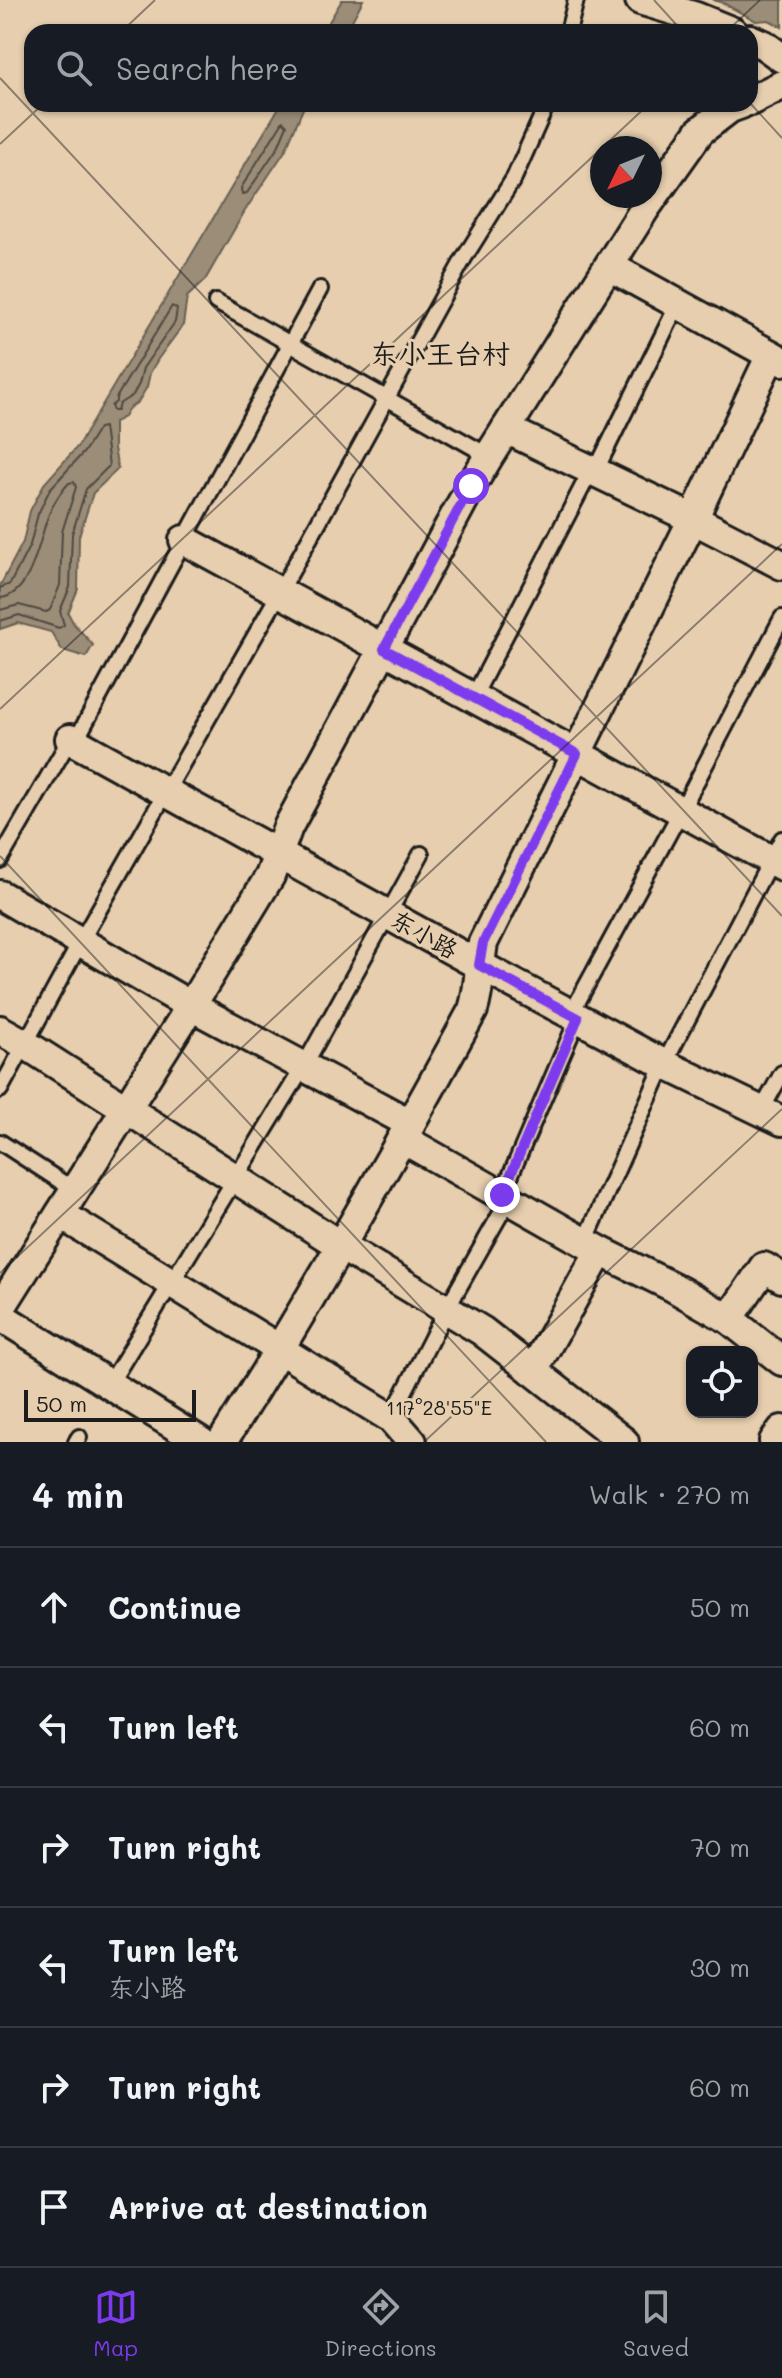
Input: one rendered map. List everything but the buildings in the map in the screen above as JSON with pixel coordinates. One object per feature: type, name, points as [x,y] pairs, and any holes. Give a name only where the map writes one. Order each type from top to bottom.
[{"type":"street","points":[[640,0],[713,24]]},
{"type":"street","points":[[758,42],[782,58]]},
{"type":"street","points":[[758,97],[782,85]]},
{"type":"street","points":[[758,104],[782,112]]},
{"type":"street","points":[[0,1309],[270,876],[296,813],[489,456],[644,210],[700,131],[725,112]]},
{"type":"street","points":[[222,1442],[341,1246],[473,1010],[479,992],[483,943],[776,358],[609,266]]},
{"type":"street","points":[[506,429],[782,565]]},
{"type":"street","points":[[184,540],[681,811],[778,855]]},
{"type":"street","name":"东小路","points":[[72,741],[574,1016],[772,1116]]},
{"type":"street","points":[[0,895],[191,1006],[304,1066],[506,1197],[592,1247],[729,1319],[782,1361]]},
{"type":"street","points":[[0,1030],[341,1246],[482,1331],[624,1442]]},
{"type":"street","points":[[67,1202],[172,1283],[391,1418],[412,1442]]},
{"type":"street","points":[[533,1371],[592,1247]]},
{"type":"street","points":[[729,1319],[764,1267],[782,1278]]},
{"type":"street","points":[[0,1316],[201,1442]]},
{"type":"street","points":[[774,1441],[782,1430]]},
{"type":"lane","points":[[570,24],[576,0]]},
{"type":"lane","points":[[0,1090],[464,258],[514,178],[543,112]]},
{"type":"lane","points":[[0,860],[72,741],[320,289]]},
{"type":"lane","points":[[216,302],[489,456]]},
{"type":"lane","points":[[473,698],[678,304]]},
{"type":"lane","points":[[391,1418],[506,1197],[574,1016],[782,618]]},
{"type":"lane","points":[[109,1385],[304,1066],[421,854]]},
{"type":"lane","points":[[592,1247],[664,1064],[778,855]]},
{"type":"lane","points":[[772,1116],[782,1073]]},
{"type":"lane","points":[[0,1142],[67,1202]]},
{"type":"water","points":[[342,0],[363,0],[350,24],[328,24]]},
{"type":"water","points":[[713,0],[782,0],[782,27],[769,20],[756,21]]},
{"type":"water","points":[[276,112],[302,112],[285,151],[246,209],[205,280],[187,297],[183,325],[158,359],[138,402],[129,408],[124,417],[114,422],[118,469],[93,493],[79,536],[78,589],[68,613],[93,645],[86,657],[62,650],[51,632],[18,623],[0,629],[0,586],[23,542],[30,511],[44,484],[78,446]]},
{"type":"district","name":"东小王台村","points":[[440,354]]},
{"type":"route","points":[[471,486],[384,649],[577,754],[483,943],[479,965],[578,1018],[502,1195]]}]
